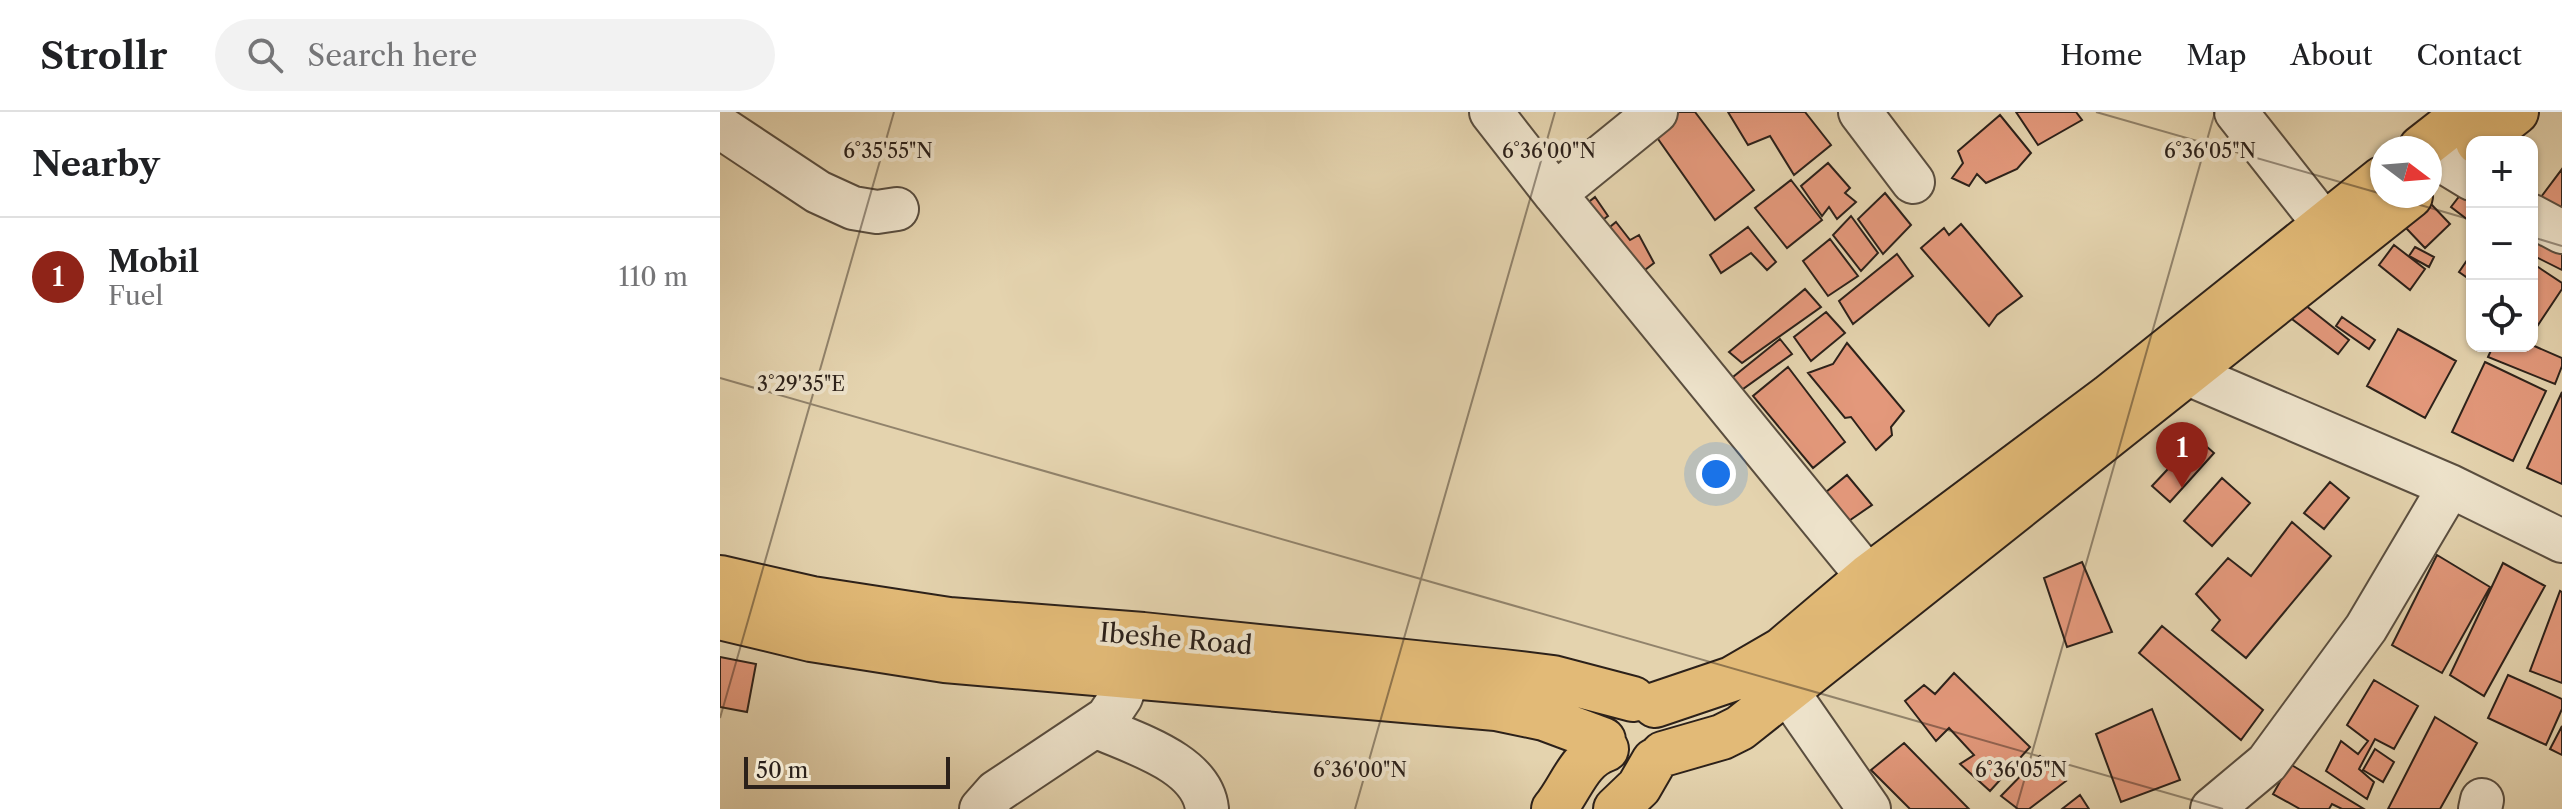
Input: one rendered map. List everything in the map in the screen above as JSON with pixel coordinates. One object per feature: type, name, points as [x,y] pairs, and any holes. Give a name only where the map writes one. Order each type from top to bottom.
[{"type":"main road","points":[[2454,160],[2467,112]]},
{"type":"main road","points":[[2454,160],[2516,112]]},
{"type":"main road","points":[[1604,744],[1622,764],[1633,767],[1740,728],[2176,363],[2325,225],[2370,189]]},
{"type":"main road","points":[[1554,809],[1565,796],[1584,761],[1604,744],[1606,717],[1612,708],[1732,679],[1782,650],[1868,577],[2393,208]]},
{"type":"main road","name":"Ibeshe Road","points":[[720,578],[812,599],[949,620],[1143,635],[1553,678],[1644,702]]},
{"type":"main road","name":"Ibeshe Road","points":[[720,617],[811,639],[945,660],[1496,708],[1544,718],[1604,744]]},
{"type":"main road","points":[[1616,809],[1639,787],[1668,744],[1669,722],[1663,712],[1644,702]]},
{"type":"street","points":[[1491,112],[1868,577]]},
{"type":"street","points":[[1555,194],[1656,112]]},
{"type":"street","points":[[1860,112],[1913,182]]},
{"type":"street","points":[[2236,112],[2325,225]]},
{"type":"street","points":[[720,127],[818,192],[841,203],[877,212],[897,209]]},
{"type":"street","points":[[2538,219],[2562,232]]},
{"type":"street","points":[[2176,363],[2450,486],[2562,541]]},
{"type":"street","points":[[2212,809],[2267,763],[2276,751],[2366,628],[2450,486]]},
{"type":"street","points":[[981,809],[996,792],[1107,718],[1121,697],[1129,675]]},
{"type":"street","points":[[1787,691],[1869,809]]},
{"type":"street","points":[[1095,726],[1170,760],[1193,777],[1206,799],[1207,809]]},
{"type":"building","points":[[1673,112],[1695,112],[1754,190],[1715,220],[1651,129]]},
{"type":"building","points":[[1728,112],[1805,112],[1831,145],[1794,175],[1770,136],[1748,145]]},
{"type":"building","points":[[2016,112],[2076,112],[2082,120],[2038,145]]},
{"type":"building","points":[[2000,115],[2031,153],[2017,169],[1986,183],[1977,174],[1969,186],[1952,178],[1963,163],[1958,151]]},
{"type":"building","points":[[1828,163],[1850,188],[1845,193],[1856,202],[1837,219],[1829,207],[1822,216],[1801,186]]},
{"type":"building","points":[[2562,169],[2562,213],[2541,197]]},
{"type":"building","points":[[1791,180],[1822,220],[1787,248],[1755,208]]},
{"type":"building","points":[[1885,193],[1911,225],[1883,254],[1858,219]]},
{"type":"building","points":[[2461,194],[2466,198],[2466,218],[2451,207]]},
{"type":"building","points":[[1595,197],[1608,216],[1600,222],[1585,205]]},
{"type":"building","points":[[2427,208],[2435,208],[2450,224],[2425,248],[2406,228]]},
{"type":"building","points":[[1851,216],[1878,253],[1861,271],[1833,235]]},
{"type":"building","points":[[1616,222],[1630,240],[1639,235],[1654,263],[1637,276],[1605,231]]},
{"type":"building","points":[[1961,224],[2022,296],[1997,315],[1989,326],[1921,248],[1944,228],[1949,235]]},
{"type":"building","points":[[1748,227],[1776,262],[1767,270],[1751,253],[1721,273],[1710,255]]},
{"type":"building","points":[[2538,238],[2562,248],[2562,270],[2538,258]]},
{"type":"building","points":[[1830,239],[1858,276],[1828,296],[1803,261]]},
{"type":"building","points":[[2394,245],[2425,269],[2410,290],[2379,265]]},
{"type":"building","points":[[2415,247],[2434,257],[2429,267],[2409,256]]},
{"type":"building","points":[[1897,254],[1913,276],[1853,324],[1839,301]]},
{"type":"building","points":[[2466,262],[2466,277],[2459,272]]},
{"type":"building","points":[[2538,267],[2562,283],[2562,289],[2538,325]]},
{"type":"building","points":[[1805,289],[1821,307],[1742,363],[1729,352]]},
{"type":"building","points":[[2300,301],[2349,340],[2338,354],[2288,316]]},
{"type":"building","points":[[1826,312],[1845,333],[1811,361],[1794,337]]},
{"type":"building","points":[[2342,317],[2375,340],[2369,349],[2336,326]]},
{"type":"building","points":[[2398,329],[2456,361],[2425,418],[2367,386]]},
{"type":"building","points":[[1780,339],[1792,354],[1736,394],[1728,381]]},
{"type":"building","points":[[1847,343],[1904,411],[1891,427],[1892,435],[1876,450],[1851,417],[1845,418],[1808,373],[1833,364]]},
{"type":"building","points":[[2538,348],[2562,358],[2562,366],[2555,384],[2488,357],[2490,352],[2538,352]]},
{"type":"building","points":[[2485,362],[2546,391],[2513,461],[2452,432]]},
{"type":"building","points":[[1788,367],[1845,442],[1813,468],[1753,396]]},
{"type":"building","points":[[2562,392],[2562,484],[2527,468]]},
{"type":"building","points":[[2197,438],[2214,453],[2170,502],[2152,486]]},
{"type":"building","points":[[1847,475],[1872,505],[1843,525],[1820,497]]},
{"type":"building","points":[[2222,478],[2250,503],[2212,546],[2184,521]]},
{"type":"building","points":[[2330,482],[2349,498],[2324,529],[2304,513]]},
{"type":"building","points":[[2292,522],[2331,556],[2246,658],[2212,630],[2220,620],[2196,594],[2228,558],[2251,576]]},
{"type":"building","points":[[2437,555],[2490,587],[2442,673],[2392,645]]},
{"type":"building","points":[[2082,562],[2112,632],[2067,647],[2044,578]]},
{"type":"building","points":[[2503,563],[2545,586],[2484,696],[2450,675]]},
{"type":"building","points":[[2562,592],[2562,683],[2530,671]]},
{"type":"building","points":[[2162,626],[2263,710],[2241,740],[2139,653]]},
{"type":"building","points":[[720,657],[756,664],[747,712],[720,707]]},
{"type":"building","points":[[1954,673],[2030,747],[1990,791],[1960,764],[1974,755],[1949,728],[1936,741],[1905,701],[1924,685],[1935,694]]},
{"type":"building","points":[[2508,675],[2562,699],[2562,709],[2546,745],[2488,718]]},
{"type":"building","points":[[2374,680],[2418,706],[2394,749],[2375,739],[2359,769],[2374,782],[2367,799],[2326,771],[2341,741],[2358,754],[2368,741],[2347,725]]},
{"type":"building","points":[[2152,709],[2180,780],[2121,802],[2096,734]]},
{"type":"building","points":[[2435,717],[2477,743],[2440,809],[2388,809]]},
{"type":"building","points":[[2562,726],[2562,755],[2550,749]]},
{"type":"building","points":[[1904,743],[1969,809],[1910,809],[1871,770]]},
{"type":"building","points":[[2375,749],[2394,762],[2383,782],[2363,770]]},
{"type":"building","points":[[2040,756],[2066,781],[2029,809],[2018,809],[2001,796]]},
{"type":"building","points":[[2290,764],[2364,809],[2342,809],[2332,804],[2329,809],[2300,809],[2273,794]]},
{"type":"building","points":[[2080,795],[2089,809],[2062,809]]},
{"type":"place","name":"Mobil","points":[[2182,488]]}]
